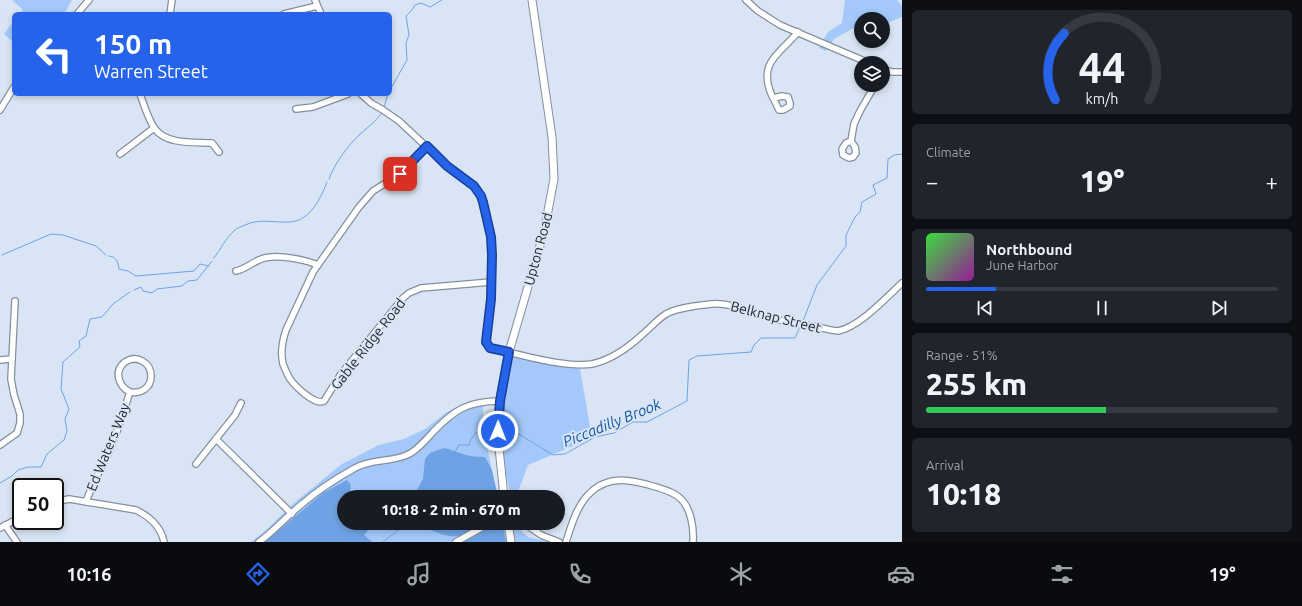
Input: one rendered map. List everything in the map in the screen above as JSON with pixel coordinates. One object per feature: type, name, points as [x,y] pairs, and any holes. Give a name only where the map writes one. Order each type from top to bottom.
[{"type":"main road","name":"Upton Road","points":[[504,490],[499,448],[500,401],[509,352],[544,232],[554,179],[552,137],[532,0]]},
{"type":"main road","points":[[509,530],[511,542]]},
{"type":"street","points":[[79,12],[89,0]]},
{"type":"street","points":[[170,12],[172,0]]},
{"type":"street","points":[[746,0],[770,19],[854,56]]},
{"type":"street","points":[[290,12],[316,3]]},
{"type":"street","points":[[774,98],[769,87],[768,68],[775,56],[798,32]]},
{"type":"street","points":[[890,71],[902,72]]},
{"type":"street","points":[[0,110],[12,90]]},
{"type":"street","points":[[851,140],[854,124],[871,92]]},
{"type":"street","points":[[141,96],[154,128],[164,136],[173,140],[212,143],[219,152]]},
{"type":"street","points":[[296,109],[313,107],[343,96]]},
{"type":"street","name":"Belknap Street","points":[[363,96],[370,103],[395,118],[447,166],[474,186],[481,196],[491,237],[491,299],[486,342],[490,348],[572,364],[583,365],[600,362],[612,357],[631,344],[667,313],[718,304],[735,306],[753,314],[771,319],[838,331],[859,320],[902,284]]},
{"type":"street","points":[[120,154],[154,128]]},
{"type":"street","points":[[236,271],[268,257],[294,259],[318,265],[359,207],[373,191],[400,174],[427,146]]},
{"type":"street","name":"Gable Ridge Road","points":[[318,265],[286,330],[281,354],[290,380],[310,398],[320,403],[324,402],[342,374],[403,298],[409,293],[421,288],[491,282]]},
{"type":"street","points":[[0,445],[17,433],[20,423],[20,414],[11,383],[15,301]]},
{"type":"street","points":[[0,360],[12,359]]},
{"type":"street","name":"Ed Waters Way","points":[[136,359],[143,361],[150,367],[151,381],[142,391],[136,393],[130,392],[124,389],[120,383],[118,378],[119,370],[125,362],[129,360],[136,359]]},
{"type":"street","name":"Ed Waters Way","points":[[86,502],[93,483],[108,454],[120,425],[130,392]]},
{"type":"street","points":[[259,542],[314,494],[356,467],[372,462],[404,456],[424,443],[441,424],[460,409],[481,401],[500,401]]},
{"type":"street","points":[[196,464],[235,415],[242,403]]},
{"type":"street","points":[[216,439],[292,514]]},
{"type":"street","points":[[566,542],[580,506],[590,493],[596,487],[607,482],[628,479],[668,490],[682,499],[690,514],[693,542]]},
{"type":"street","points":[[64,500],[69,499],[129,508],[143,513],[155,523],[160,530],[164,542]]},
{"type":"street","points":[[12,522],[2,527],[17,542]]},
{"type":"street","points":[[456,542],[477,530]]},
{"type":"street","points":[[534,530],[541,535],[559,542]]},
{"type":"shaded area","points":[[12,0],[72,0],[65,12],[22,12],[23,10]]},
{"type":"shaded area","points":[[845,0],[897,0],[902,6],[902,17],[890,22],[890,12],[854,12],[854,28],[834,39],[826,51],[819,48],[828,32],[842,23]]},
{"type":"shaded area","points":[[12,24],[12,41],[4,34]]},
{"type":"shaded area","points":[[510,356],[580,369],[592,438],[528,465],[519,490],[510,490],[505,471],[501,419]]},
{"type":"shaded area","points":[[483,402],[483,425],[496,490],[337,490],[337,530],[520,530],[528,537],[548,542],[251,542],[265,531],[295,502],[342,464],[379,445],[404,439],[425,429],[447,412],[465,403]]},
{"type":"shaded area","points":[[444,448],[469,456],[485,457],[492,470],[496,490],[417,490],[423,479],[425,459],[430,453]]},
{"type":"shaded area","points":[[347,480],[351,485],[350,490],[337,490],[337,530],[368,530],[364,535],[372,542],[265,542],[323,493]]},
{"type":"shaded area","points":[[432,530],[470,530],[457,536],[446,535]]},
{"type":"shaded area","points":[[481,530],[503,530],[506,542],[462,542]]},
{"type":"waterway","points":[[392,86],[407,60],[406,43],[409,35],[406,16],[415,5],[421,3],[430,7],[442,0]]},
{"type":"waterway","points":[[384,107],[387,96]]},
{"type":"waterway","points":[[329,179],[338,161],[346,150],[382,113]]},
{"type":"waterway","name":"Piccadilly Brook","points":[[803,321],[817,285],[846,246],[846,235],[855,217],[860,212],[862,202],[876,194],[873,185],[887,178],[888,159],[894,155],[902,154]]},
{"type":"waterway","points":[[214,258],[228,237],[239,228],[256,222],[290,222],[303,218],[314,208],[322,195],[327,182]]},
{"type":"waterway","points":[[2,255],[51,234],[63,235],[96,246],[106,255]]},
{"type":"waterway","points":[[109,256],[114,257],[117,260],[119,269],[128,271],[136,276],[194,271],[200,264],[209,266]]},
{"type":"waterway","points":[[134,290],[141,287],[143,291],[152,293],[157,289],[182,286],[188,281],[197,280],[212,261]]},
{"type":"waterway","points":[[0,483],[12,476],[18,470],[28,467],[41,467],[47,454],[64,440],[67,431],[65,419],[69,409],[61,389],[63,362],[80,347],[79,341],[86,336],[90,319],[102,317],[113,304],[130,292]]},
{"type":"waterway","name":"Piccadilly Brook","points":[[504,425],[553,455],[565,454],[595,437],[614,433],[633,422],[647,422],[687,401],[689,360],[697,356],[751,352],[754,345],[761,338],[795,338],[800,327]]},
{"type":"waterway","name":"Piccadilly Brook","points":[[455,452],[459,445],[469,445],[471,439],[476,433]]},
{"type":"waterway","name":"Piccadilly Brook","points":[[383,542],[398,530]]},
{"type":"route","points":[[400,174],[427,146],[447,166],[469,181],[481,196],[490,229],[492,246],[491,299],[486,342],[490,348],[509,352],[499,407],[498,431]]}]
